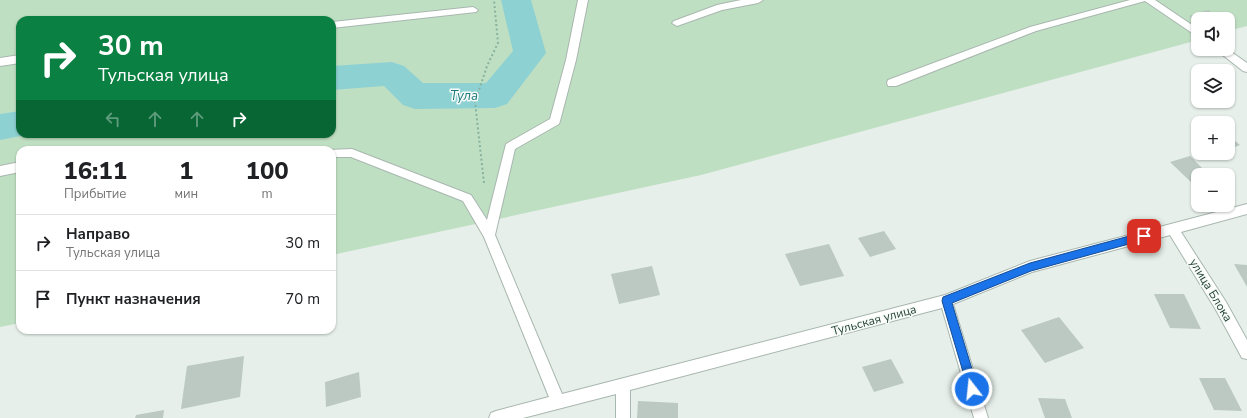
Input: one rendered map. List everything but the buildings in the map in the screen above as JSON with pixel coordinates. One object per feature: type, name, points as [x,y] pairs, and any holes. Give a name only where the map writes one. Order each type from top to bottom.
[{"type":"street","points":[[489,235],[510,147],[555,121],[571,60],[583,0]]},
{"type":"street","points":[[678,23],[720,7],[758,0]]},
{"type":"street","points":[[892,83],[1033,29],[1140,0]]},
{"type":"street","points":[[1149,0],[1191,29]]},
{"type":"street","points":[[336,25],[473,10]]},
{"type":"street","points":[[1230,56],[1247,68]]},
{"type":"street","points":[[0,62],[16,60]]},
{"type":"street","points":[[336,153],[352,153],[467,198],[489,235],[558,402]]},
{"type":"street","points":[[0,171],[16,168]]},
{"type":"street","name":"Тульская улица","points":[[496,418],[946,301],[1030,267],[1247,209]]},
{"type":"street","name":"улица Блока","points":[[1172,228],[1221,306],[1247,353]]},
{"type":"street","points":[[946,301],[981,418]]},
{"type":"street","points":[[623,385],[623,418]]},
{"type":"path","points":[[484,189],[475,102],[487,66],[498,43],[494,0]]},
{"type":"green space","points":[[0,0],[1247,0],[1247,26],[1235,29],[1235,12],[1191,12],[1191,42],[701,175],[336,254],[336,146],[16,146],[16,324],[0,327]]},
{"type":"waterway","name":"Тула","points":[[336,78],[392,74],[415,96],[495,95],[530,53],[516,0]]},
{"type":"waterway","name":"Тула","points":[[0,127],[16,125]]},
{"type":"route","points":[[972,389],[946,301],[1030,267],[1144,236]]}]
